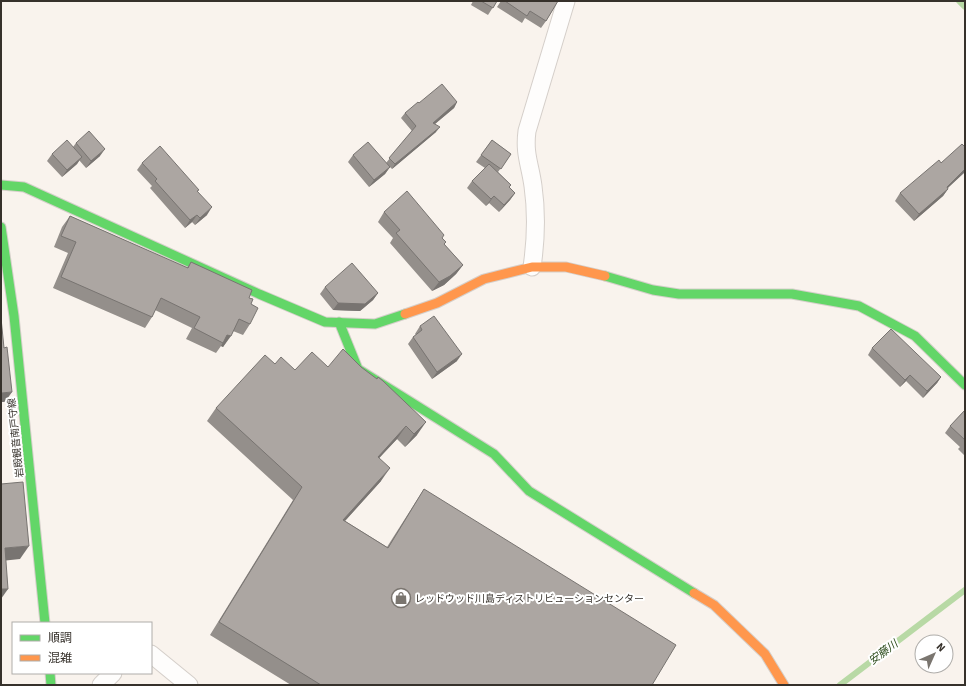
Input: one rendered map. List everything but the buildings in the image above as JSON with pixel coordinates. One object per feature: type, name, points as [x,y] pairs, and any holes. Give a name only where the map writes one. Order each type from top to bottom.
[{"type":"street","points":[[532,267],[537,230],[533,186],[525,147],[527,131],[566,1]]},
{"type":"street","points":[[1,185],[24,188],[259,294],[325,322],[375,324],[436,303],[484,279],[532,267],[566,267],[606,276],[653,290],[679,294],[792,294],[859,306],[915,336],[965,385]]},
{"type":"street","name":"岩殿観音南戸守線","points":[[1,227],[14,316],[45,622]]},
{"type":"street","points":[[338,322],[358,369],[494,454],[529,490],[714,605],[765,654],[784,685]]},
{"type":"street","points":[[152,655],[172,680],[188,685]]},
{"type":"street","points":[[50,674],[51,685]]},
{"type":"street","points":[[101,685],[112,674]]},
{"type":"waterway","points":[[959,1],[965,7]]},
{"type":"waterway","name":"安藤川","points":[[840,685],[965,590]]},
{"type":"traffic: fast","points":[[1,185],[24,187],[259,294],[325,322],[375,324],[405,314]]},
{"type":"traffic: fast","points":[[1,227],[14,316],[45,622]]},
{"type":"traffic: fast","points":[[605,276],[653,290],[679,294],[792,294],[859,306],[915,336],[965,385]]},
{"type":"traffic: fast","points":[[339,322],[358,369],[494,454],[529,491],[694,593]]},
{"type":"traffic: fast","points":[[50,674],[51,685]]},
{"type":"traffic: slow","points":[[405,314],[437,303],[484,279],[532,267],[566,267],[605,276]]},
{"type":"traffic: slow","points":[[694,593],[714,605],[765,654],[784,685]]},
{"type":"place","name":"レッドウッド川島ディストリビューションセンター","points":[[401,598]]}]
